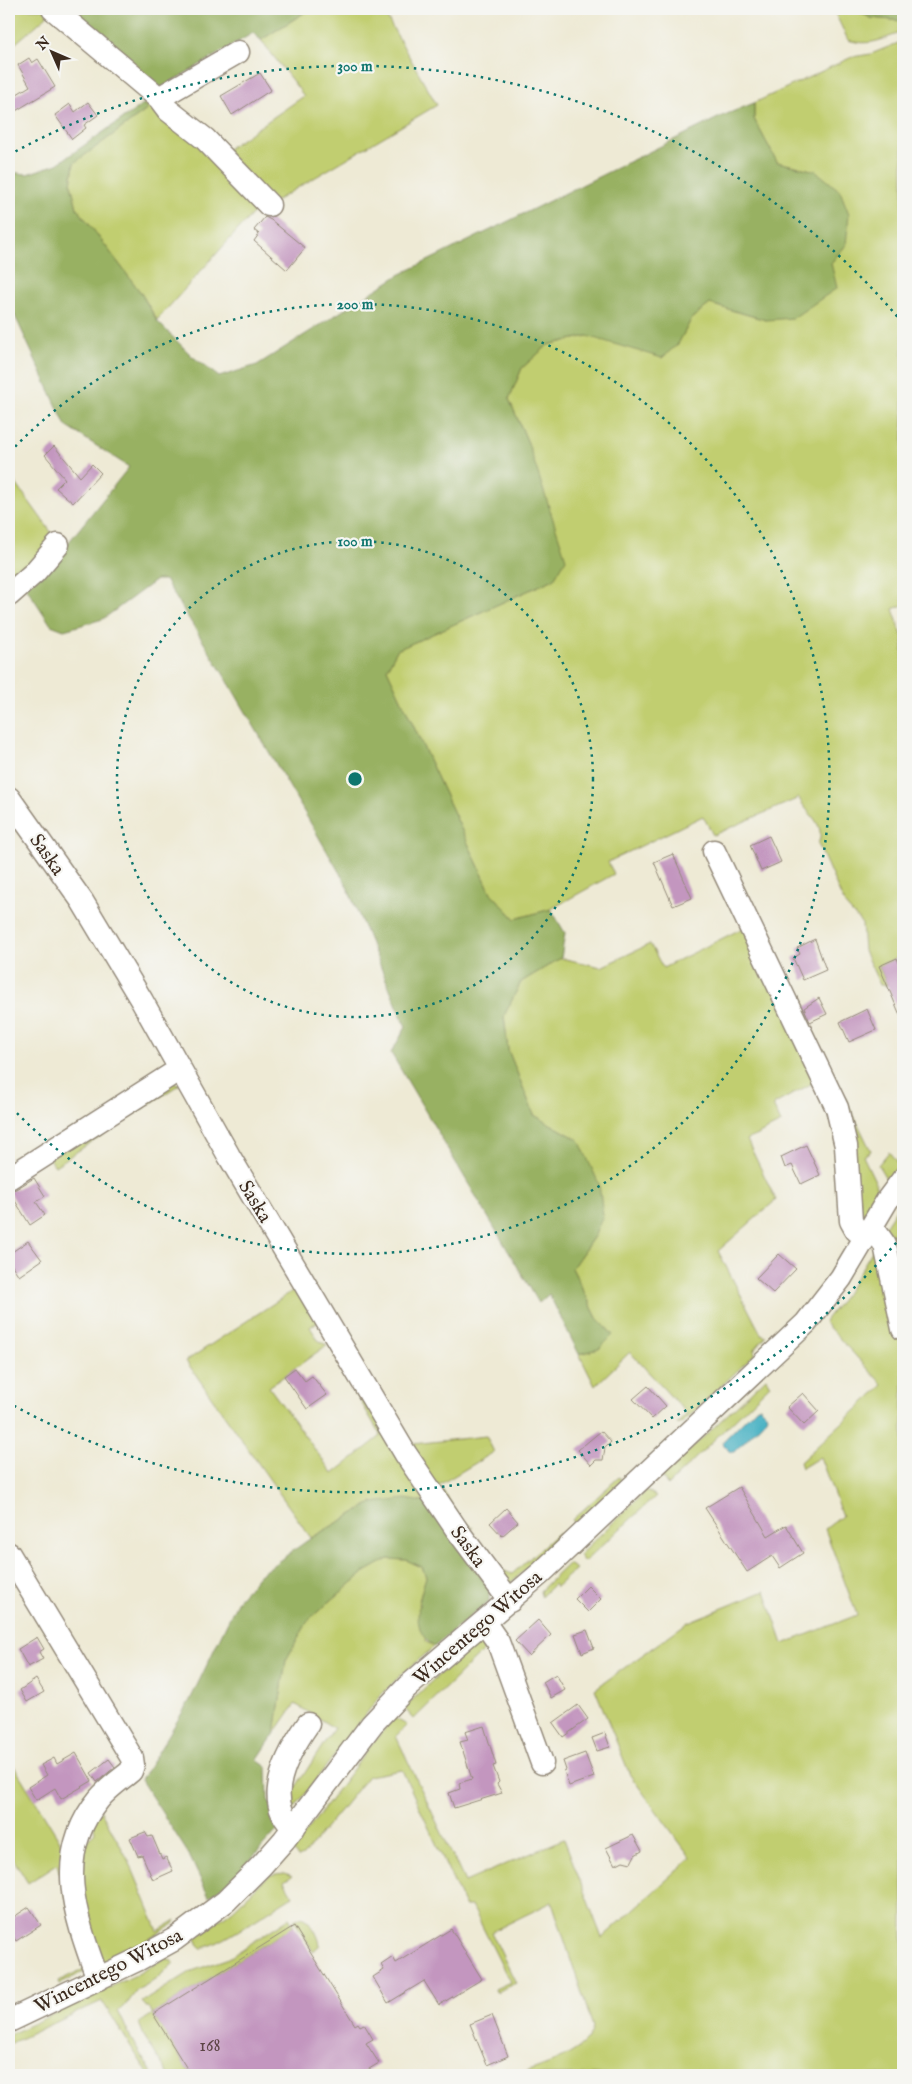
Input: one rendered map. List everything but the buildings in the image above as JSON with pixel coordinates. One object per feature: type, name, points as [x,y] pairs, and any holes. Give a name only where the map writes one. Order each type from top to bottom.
[{"type":"street","points":[[53,9],[159,98],[168,110],[205,139],[269,204]]},
{"type":"street","points":[[159,98],[238,52]]},
{"type":"street","points":[[9,596],[34,573],[58,545]]},
{"type":"street","name":"Saska","points":[[9,798],[82,901],[229,1156],[405,1453],[457,1530],[510,1601]]},
{"type":"street","points":[[714,851],[837,1108],[846,1146],[852,1221],[856,1230],[878,1235],[885,1245],[903,1329]]},
{"type":"street","points":[[9,1178],[180,1069]]},
{"type":"street","name":"Wincentego Witosa","points":[[9,2021],[98,1979],[175,1938],[226,1901],[262,1866],[294,1828],[346,1757],[390,1704],[426,1670],[510,1601],[801,1328],[830,1294],[888,1199],[903,1179]]},
{"type":"street","points":[[9,1554],[132,1758],[133,1765],[131,1771],[100,1797],[91,1810],[79,1837],[72,1862],[74,1905],[98,1979]]},
{"type":"street","points":[[484,1622],[498,1642],[542,1763]]},
{"type":"street","points":[[294,1828],[282,1815],[279,1786],[288,1757],[308,1724]]},
{"type":"green space","points":[[9,9],[46,9],[47,16],[9,49]]},
{"type":"green space","points":[[61,9],[310,9],[261,40],[253,33],[161,88]]},
{"type":"green space","points":[[310,9],[382,9],[437,105],[272,203],[223,152],[304,96],[261,40]]},
{"type":"green space","points":[[833,9],[852,9],[871,18],[903,21],[903,32],[870,42],[863,43],[848,40]]},
{"type":"green space","points":[[852,9],[903,9],[903,21],[871,18]]},
{"type":"green space","points":[[903,41],[903,605],[893,609],[903,638],[903,951],[897,958],[879,966],[887,985],[880,985],[864,951],[862,924],[845,905],[818,844],[820,830],[818,824],[799,798],[713,835],[703,816],[608,862],[614,874],[551,909],[515,919],[491,893],[387,669],[397,650],[554,579],[528,443],[509,399],[522,368],[548,345],[587,336],[678,344],[692,318],[710,304],[766,320],[831,263],[846,245],[816,171],[777,162],[754,119],[754,103],[852,57],[871,54]]},
{"type":"green space","points":[[148,99],[263,202],[157,320],[141,293],[77,208],[71,184],[74,163],[148,109],[144,104]]},
{"type":"green space","points":[[754,103],[754,119],[777,162],[816,171],[840,191],[849,214],[846,245],[831,263],[837,288],[793,318],[766,320],[710,304],[692,318],[678,344],[662,358],[587,336],[548,345],[522,368],[509,399],[528,443],[566,559],[554,579],[397,650],[387,669],[491,893],[515,919],[551,909],[565,933],[561,958],[521,982],[504,1016],[508,1050],[534,1115],[579,1140],[599,1184],[603,1215],[595,1235],[572,1268],[597,1318],[613,1335],[599,1349],[579,1354],[549,1294],[539,1303],[391,1053],[406,1027],[345,882],[230,685],[165,580],[156,580],[103,619],[64,630],[51,625],[26,587],[64,548],[129,467],[66,426],[9,303],[9,172],[27,174],[57,164],[144,104],[148,109],[74,163],[71,184],[77,208],[141,293],[157,321],[192,356],[219,377],[257,365],[399,275],[722,116]]},
{"type":"green space","points":[[9,474],[57,540],[9,592]]},
{"type":"green space","points":[[747,926],[820,1079],[773,1105],[781,1123],[747,1140],[776,1200],[718,1251],[761,1334],[766,1336],[754,1350],[755,1354],[681,1424],[677,1424],[687,1414],[630,1352],[595,1386],[579,1354],[599,1349],[613,1335],[597,1318],[572,1268],[595,1235],[579,1140],[534,1115],[508,1050],[504,1015],[521,982],[561,958],[601,967],[650,944],[663,968]]},
{"type":"green space","points":[[802,1009],[871,1151],[863,1156],[876,1183],[877,1192],[858,1223],[849,1145]]},
{"type":"green space","points":[[169,1082],[180,1084],[55,1166],[49,1158]]},
{"type":"green space","points":[[889,1152],[899,1165],[887,1180],[878,1165]]},
{"type":"green space","points":[[903,1199],[903,1246],[893,1252],[884,1228]]},
{"type":"green space","points":[[877,1243],[883,1260],[903,1351],[903,2075],[527,2075],[526,2072],[555,2061],[576,2050],[590,2036],[593,2027],[552,1902],[491,1932],[516,1983],[496,1992],[495,1989],[510,1982],[472,1906],[465,1906],[402,1770],[368,1776],[303,1856],[298,1858],[293,1850],[371,1745],[394,1718],[407,1725],[396,1736],[465,1882],[564,1839],[602,1938],[691,1858],[630,1775],[595,1689],[688,1622],[765,1591],[783,1644],[857,1615],[825,1529],[842,1516],[820,1457],[802,1468],[800,1462],[883,1385],[824,1322],[846,1294]]},
{"type":"green space","points":[[300,1286],[320,1320],[310,1327],[318,1340],[327,1345],[269,1387],[333,1474],[381,1436],[337,1361],[343,1362],[433,1504],[372,1503],[311,1538],[186,1361]]},
{"type":"green space","points":[[766,1378],[770,1385],[668,1485],[661,1477]]},
{"type":"green space","points":[[486,1436],[494,1452],[439,1485],[466,1526],[473,1528],[465,1529],[404,1445]]},
{"type":"green space","points":[[619,1477],[622,1481],[576,1524],[572,1520]]},
{"type":"green space","points":[[647,1490],[656,1496],[584,1562],[579,1555]]},
{"type":"green space","points":[[406,1499],[433,1504],[489,1589],[489,1601],[435,1646],[427,1640],[419,1624],[419,1605],[426,1577],[422,1567],[406,1560],[388,1559],[365,1572],[309,1619],[286,1660],[275,1733],[257,1760],[267,1767],[268,1800],[282,1825],[237,1875],[209,1897],[188,1853],[141,1780],[190,1700],[238,1600],[259,1575],[311,1538],[372,1503]]},
{"type":"green space","points":[[558,1533],[562,1537],[508,1585],[495,1567],[512,1574]]},
{"type":"green space","points":[[388,1559],[406,1560],[422,1567],[426,1577],[418,1604],[426,1642],[435,1646],[379,1697],[289,1815],[286,1802],[334,1728],[295,1704],[275,1733],[286,1660],[309,1619],[365,1572]]},
{"type":"green space","points":[[568,1564],[576,1569],[556,1587],[554,1584],[541,1597],[540,1591]]},
{"type":"green space","points":[[477,1644],[482,1646],[484,1650],[414,1719],[404,1708],[434,1679]]},
{"type":"green space","points":[[9,1758],[63,1846],[67,1846],[88,1970],[59,1984],[58,1981],[86,1968],[57,1864],[28,1883],[9,1852]]},
{"type":"green space","points":[[101,1811],[129,1861],[158,1931],[176,1920],[174,1924],[134,1948],[100,1964],[78,1905],[85,1843],[95,1832],[93,1820]]},
{"type":"green space","points":[[285,1873],[292,1876],[284,1881],[293,1896],[231,1935],[207,1947],[200,1948],[196,1938],[233,1910],[269,1875]]},
{"type":"green space","points":[[301,1917],[311,1924],[318,1937],[320,1945],[313,1951],[294,1920]]},
{"type":"green space","points":[[289,1918],[294,1926],[153,2014],[142,2002],[192,1971],[229,1958]]},
{"type":"green space","points":[[165,1958],[172,1960],[174,1963],[155,1980],[137,1990],[127,2004],[118,2010],[130,2037],[153,2075],[149,2075],[102,2001],[9,2044],[9,2035],[136,1975]]},
{"type":"green space","points":[[153,2014],[191,2075],[169,2075],[144,2036],[139,2023]]},
{"type":"water","points":[[757,1407],[760,1407],[768,1415],[767,1418],[734,1452],[731,1452],[723,1444],[723,1441]]}]
